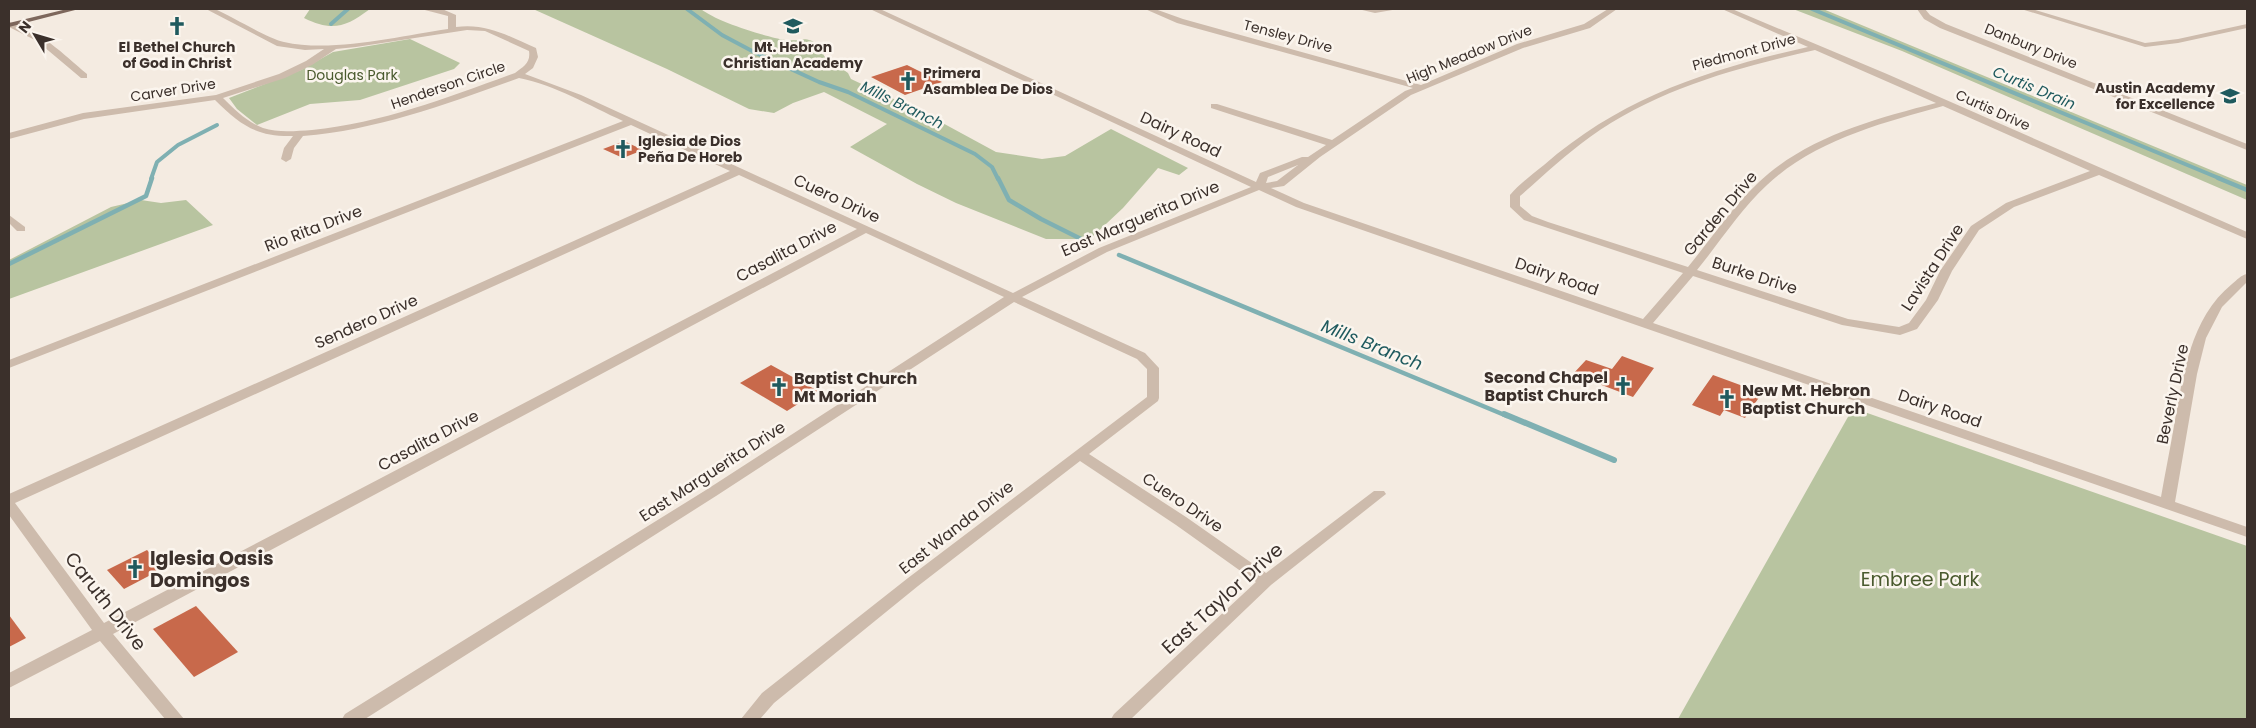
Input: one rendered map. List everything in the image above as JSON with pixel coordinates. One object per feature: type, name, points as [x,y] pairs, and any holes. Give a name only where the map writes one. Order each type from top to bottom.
[{"type":"main road","points":[[10,24],[75,9]]},
{"type":"street","name":"Henderson Circle","points":[[210,9],[280,44],[305,48],[333,47],[394,40],[452,29],[486,29],[533,50],[534,57],[530,66],[518,75],[392,119],[349,129],[300,134],[271,133],[253,127],[230,111],[217,98]]},
{"type":"street","points":[[425,9],[442,11],[452,15],[452,29]]},
{"type":"street","name":"Dairy Road","points":[[874,9],[1259,188],[1318,211],[2247,532]]},
{"type":"street","name":"Tensley Drive","points":[[1149,9],[1180,21],[1420,87]]},
{"type":"street","points":[[1362,9],[1376,11],[1394,9]]},
{"type":"street","name":"High Meadow Drive","points":[[1259,188],[1264,175],[1316,154],[1334,144],[1408,93],[1520,46],[1587,26],[1613,9]]},
{"type":"street","name":"Curtis Drive","points":[[1726,9],[1817,47],[2247,236]]},
{"type":"street","name":"Danbury Drive","points":[[1921,9],[1927,17],[1944,26],[2247,147]]},
{"type":"street","points":[[2025,9],[2145,46],[2247,26]]},
{"type":"street","points":[[10,24],[36,37],[84,76]]},
{"type":"street","name":"Carver Drive","points":[[9,136],[83,116],[217,98],[282,76],[309,63],[333,47]]},
{"type":"street","name":"Piedmont Drive","points":[[1516,207],[1515,195],[1587,134],[1658,93],[1711,72],[1817,47]]},
{"type":"street","name":"Cuero Drive","points":[[518,75],[532,78],[567,92],[736,172],[1141,356]]},
{"type":"street","name":"Garden Drive","points":[[1646,324],[1691,271],[1741,207],[1772,175],[1795,158],[1836,137],[1874,122],[1945,103]]},
{"type":"street","points":[[1214,106],[1334,144]]},
{"type":"street","name":"Rio Rita Drive","points":[[9,364],[629,122]]},
{"type":"street","points":[[286,158],[289,148],[300,134]]},
{"type":"street","name":"High Meadow Drive","points":[[1259,188],[1280,184],[1316,154]]},
{"type":"street","name":"Sendero Drive","points":[[9,500],[736,172]]},
{"type":"street","name":"Lavista Drive","points":[[1873,328],[1900,331],[1913,326],[1932,300],[1946,271],[1975,228],[2010,205],[2098,172]]},
{"type":"street","name":"East Marguerita Drive","points":[[351,719],[710,493],[1013,297],[1103,250],[1259,188]]},
{"type":"street","name":"Burke Drive","points":[[1516,207],[1528,218],[1544,224],[1846,322],[1873,328]]},
{"type":"street","points":[[9,218],[21,229]]},
{"type":"street","name":"Casalita Drive","points":[[9,681],[864,230]]},
{"type":"street","name":"Beverly Drive","points":[[2167,504],[2195,348],[2214,310],[2231,288],[2247,277]]},
{"type":"street","name":"East Wanda Drive","points":[[750,719],[768,698],[1153,398],[1154,368],[1141,356]]},
{"type":"street","name":"Cuero Drive","points":[[1079,454],[1181,521],[1266,581]]},
{"type":"street","name":"East Taylor Drive","points":[[1120,719],[1266,581],[1379,494]]},
{"type":"street","name":"Caruth Drive","points":[[9,505],[102,632],[175,719]]},
{"type":"green space","points":[[310,9],[370,9],[354,20],[338,26],[331,26],[304,18]]},
{"type":"green space","points":[[533,9],[701,9],[708,14],[741,28],[766,36],[785,40],[806,39],[815,42],[822,46],[824,56],[848,73],[851,79],[926,114],[996,152],[1042,159],[1065,156],[1111,129],[1188,168],[1179,175],[1158,168],[1123,208],[1090,239],[1046,239],[956,203],[850,147],[887,124],[824,92],[793,103],[774,113],[749,109],[667,69]]},
{"type":"green space","points":[[1793,9],[1823,9],[2247,185],[2247,200],[1902,51]]},
{"type":"green space","name":"Douglas Park","points":[[410,39],[460,63],[454,69],[360,100],[310,104],[257,125],[237,109],[229,98],[301,70],[333,52]]},
{"type":"green space","points":[[141,200],[161,203],[186,200],[213,225],[9,299],[9,260],[111,207]]},
{"type":"green space","name":"Embree Park","points":[[1853,408],[2247,546],[2247,719],[1678,719]]},
{"type":"building","name":"Primera Asamblea De Dios","points":[[907,65],[942,82],[905,95],[871,77]]},
{"type":"building","name":"Iglesia de Dios Peña De Horeb","points":[[624,141],[643,150],[623,158],[603,149]]},
{"type":"building","name":"Second Chapel Baptist Church","points":[[1622,356],[1654,368],[1633,397],[1573,374],[1586,360],[1612,369]]},
{"type":"building","name":"Baptist Church Mt Moriah","points":[[771,365],[818,391],[787,411],[740,383]]},
{"type":"building","name":"New Mt. Hebron Baptist Church","points":[[1713,375],[1762,393],[1745,418],[1724,410],[1720,416],[1692,405]]},
{"type":"building","name":"Iglesia Oasis Domingos","points":[[147,550],[164,568],[124,589],[107,570]]},
{"type":"building","points":[[196,606],[238,652],[194,677],[153,629]]},
{"type":"building","points":[[9,615],[26,638],[9,647]]},
{"type":"waterway","points":[[331,24],[348,9]]},
{"type":"waterway","name":"Mills Branch","points":[[687,9],[722,35],[754,52],[819,82],[848,92],[975,154],[992,167],[998,179]]},
{"type":"waterway","name":"Curtis Drain","points":[[1812,9],[2221,179]]},
{"type":"waterway","points":[[151,179],[157,162],[178,145],[217,125]]},
{"type":"waterway","points":[[9,264],[146,196],[152,178]]},
{"type":"waterway","name":"Mills Branch","points":[[998,178],[1009,200],[1041,219],[1089,243]]},
{"type":"waterway","name":"Curtis Drain","points":[[2218,178],[2247,190]]},
{"type":"waterway","name":"Mills Branch","points":[[1119,255],[1507,416]]},
{"type":"waterway","name":"Mills Branch","points":[[1504,414],[1614,460]]},
{"type":"place","name":"El Bethel Church of God in Christ","points":[[177,26]]},
{"type":"place","name":"Mt. Hebron Christian Academy","points":[[793,26]]},
{"type":"place","name":"Primera Asamblea De Dios","points":[[908,81]]},
{"type":"place","name":"Austin Academy for Excellence","points":[[2230,96]]},
{"type":"place","name":"Iglesia de Dios Peña De Horeb","points":[[623,149]]},
{"type":"place","name":"Second Chapel Baptist Church","points":[[1623,386]]},
{"type":"place","name":"Baptist Church Mt Moriah","points":[[779,387]]},
{"type":"place","name":"New Mt. Hebron Baptist Church","points":[[1727,399]]},
{"type":"place","name":"Iglesia Oasis Domingos","points":[[135,569]]}]
